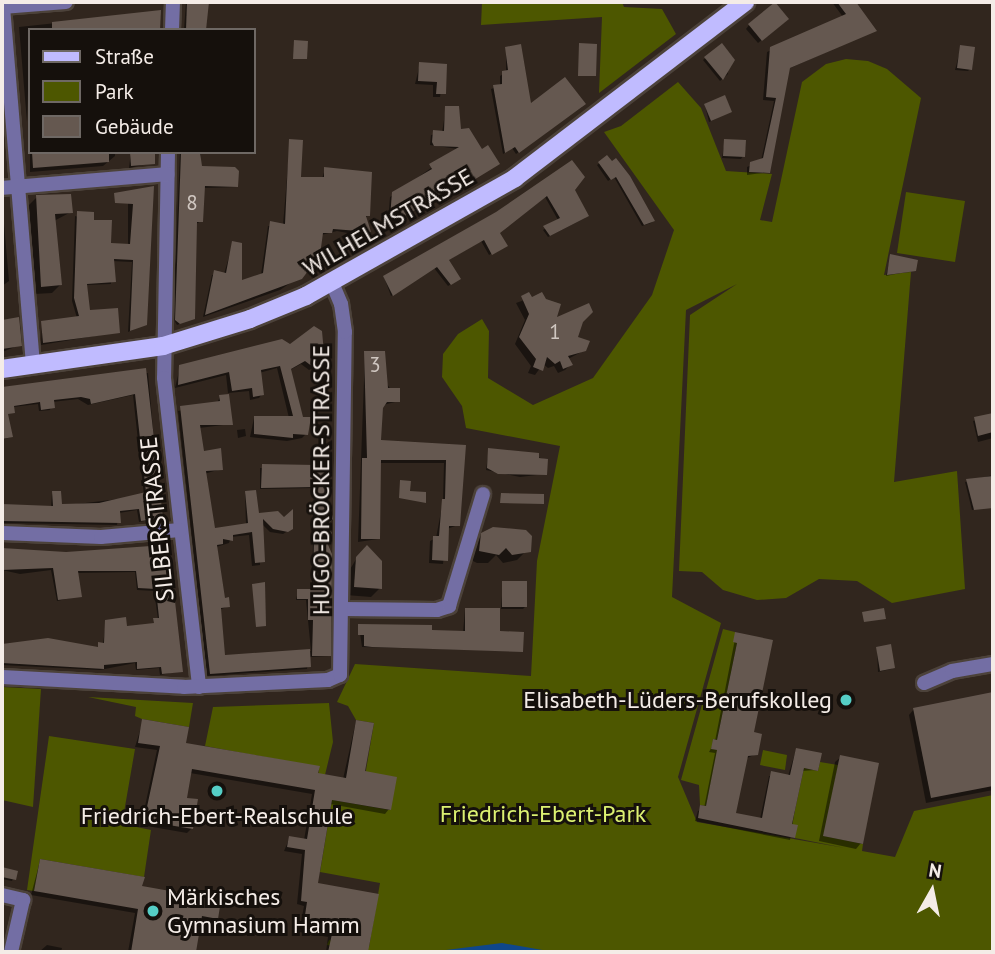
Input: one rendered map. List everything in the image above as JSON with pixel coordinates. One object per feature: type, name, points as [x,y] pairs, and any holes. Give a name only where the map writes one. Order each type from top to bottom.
[{"type":"main road","name":"WILHELMSTRASSE","points":[[2,369],[163,346],[269,313],[332,283],[515,178],[745,2]]},
{"type":"street","points":[[33,364],[2,7],[65,2]]},
{"type":"street","points":[[172,28],[173,2]]},
{"type":"street","name":"SILBERSTRASSE","points":[[168,154],[163,346],[180,530],[199,687]]},
{"type":"street","points":[[2,188],[167,174]]},
{"type":"street","name":"HUGO-BRÖCKER-STRASSE","points":[[199,687],[337,678],[342,671],[345,332],[332,283]]},
{"type":"street","points":[[343,609],[437,610],[449,606],[483,494]]},
{"type":"street","points":[[2,533],[101,537],[180,530]]},
{"type":"street","points":[[924,683],[952,671],[993,664]]},
{"type":"street","points":[[2,677],[199,687]]},
{"type":"street","points":[[2,895],[23,900],[11,952]]},
{"type":"green space","points":[[482,2],[622,2],[624,7],[662,9],[676,34],[599,93],[602,17],[481,25]]},
{"type":"green space","name":"Friedrich-Ebert-Park","points":[[846,59],[868,61],[887,69],[921,98],[884,275],[911,272],[894,482],[957,471],[965,589],[892,603],[857,581],[819,579],[786,598],[757,600],[723,590],[702,572],[679,571],[690,315],[737,284],[686,310],[672,597],[721,623],[678,777],[697,822],[845,848],[795,838],[792,824],[804,768],[818,771],[820,762],[838,765],[824,836],[863,844],[862,851],[895,857],[914,811],[993,795],[993,952],[368,952],[327,945],[329,940],[369,947],[380,883],[320,872],[332,800],[390,810],[396,777],[365,776],[374,723],[356,720],[348,706],[337,702],[355,664],[531,676],[537,561],[560,446],[466,428],[462,406],[442,377],[443,354],[458,334],[482,319],[489,331],[488,378],[533,405],[593,378],[652,295],[674,230],[604,132],[621,126],[678,82],[701,108],[726,171],[772,174],[760,220],[772,222],[802,82],[826,64]]},
{"type":"green space","points":[[906,192],[965,201],[955,262],[897,253]]},
{"type":"green space","points":[[723,629],[735,632],[737,643],[717,740],[713,739],[712,749],[718,750],[706,806],[700,805],[699,785],[681,780]]},
{"type":"green space","points":[[2,687],[41,689],[33,807],[2,800]]},
{"type":"green space","points":[[88,697],[193,703],[189,727],[142,719],[135,716],[136,707]]},
{"type":"green space","points":[[329,703],[333,742],[324,779],[318,778],[319,767],[205,746],[213,707]]},
{"type":"green space","points":[[49,736],[135,749],[122,824],[151,830],[144,877],[40,859],[34,891],[27,890]]},
{"type":"green space","points":[[763,750],[787,755],[785,770],[760,765]]},
{"type":"water","points":[[502,943],[554,952],[440,952],[446,950]]},
{"type":"building","points":[[187,2],[209,2],[206,28],[186,28]]},
{"type":"building","points":[[775,2],[789,19],[762,41],[748,24]]},
{"type":"building","points":[[837,2],[856,2],[877,31],[790,68],[770,173],[749,172],[750,162],[763,158],[776,98],[766,97],[770,47],[846,14]]},
{"type":"building","points":[[161,10],[160,28],[52,28],[52,22]]},
{"type":"building","points":[[294,40],[308,41],[307,59],[293,59]]},
{"type":"building","points":[[579,43],[597,44],[596,76],[578,76]]},
{"type":"building","points":[[722,43],[735,60],[723,80],[704,57]]},
{"type":"building","points":[[521,44],[531,103],[565,77],[586,104],[519,153],[515,147],[505,153],[493,85],[502,84],[502,71],[508,70],[505,47]]},
{"type":"building","points":[[960,45],[975,47],[972,70],[957,68]]},
{"type":"building","points":[[419,62],[447,64],[446,94],[436,94],[437,82],[418,81]]},
{"type":"building","points":[[725,95],[732,112],[711,121],[704,104]]},
{"type":"building","points":[[445,106],[459,106],[461,129],[469,128],[482,149],[488,145],[500,164],[441,200],[441,196],[399,219],[390,218],[392,192],[432,169],[429,164],[459,147],[434,146],[432,142],[433,130],[444,131]]},
{"type":"building","points":[[289,139],[303,140],[301,177],[324,177],[324,167],[372,172],[370,216],[366,216],[371,232],[333,229],[332,233],[323,233],[320,255],[302,279],[205,315],[214,270],[226,273],[232,241],[242,243],[242,280],[263,273],[270,221],[285,224]]},
{"type":"building","points":[[724,139],[746,140],[745,157],[723,156]]},
{"type":"building","points":[[32,154],[109,154],[109,162],[33,168]]},
{"type":"building","points":[[130,154],[155,154],[155,164],[131,166]]},
{"type":"building","points":[[181,154],[200,154],[202,166],[235,167],[239,171],[238,187],[205,186],[203,222],[197,222],[195,319],[180,324],[175,320]]},
{"type":"building","points":[[607,155],[612,161],[616,158],[630,176],[655,221],[644,225],[616,177],[611,180],[598,162]]},
{"type":"building","points":[[572,160],[585,177],[575,190],[589,216],[550,236],[543,226],[560,218],[547,196],[500,233],[508,246],[492,255],[484,240],[449,260],[461,279],[451,285],[437,267],[393,296],[383,276],[496,212]]},
{"type":"building","points":[[154,186],[147,325],[130,331],[133,260],[114,259],[116,282],[87,284],[90,310],[118,308],[120,333],[43,343],[41,321],[79,316],[74,298],[77,211],[94,212],[94,220],[112,220],[111,243],[130,244],[133,204],[115,203],[114,193]]},
{"type":"building","points":[[71,194],[73,213],[55,214],[62,285],[41,287],[36,195]]},
{"type":"building","points":[[890,254],[918,260],[916,271],[887,275]]},
{"type":"building","points":[[529,292],[532,297],[542,292],[546,299],[561,304],[557,317],[589,303],[593,312],[583,322],[578,337],[590,341],[586,351],[568,356],[573,365],[563,369],[560,361],[555,364],[547,357],[543,371],[533,367],[536,359],[519,337],[529,314],[521,296]]},
{"type":"building","points":[[19,317],[22,346],[2,349],[2,320]]},
{"type":"building","points":[[314,326],[322,331],[325,364],[313,367],[305,361],[291,369],[303,417],[311,417],[308,435],[293,434],[293,438],[254,434],[254,416],[293,416],[280,366],[261,370],[264,395],[253,397],[252,388],[232,391],[229,372],[178,385],[179,365],[282,339],[290,344]]},
{"type":"building","points":[[364,351],[385,351],[388,388],[400,388],[400,402],[387,402],[383,408],[381,440],[466,445],[460,526],[449,526],[448,561],[432,560],[433,536],[439,536],[442,499],[445,499],[446,460],[381,460],[380,539],[361,539],[362,458],[367,458]]},
{"type":"building","points":[[146,368],[163,518],[141,521],[139,509],[120,511],[121,523],[2,521],[2,504],[53,506],[52,491],[61,491],[62,504],[99,503],[146,492],[135,394],[91,404],[90,399],[81,397],[54,400],[55,408],[41,410],[40,402],[14,406],[15,413],[8,414],[13,437],[2,439],[2,387]]},
{"type":"building","points":[[229,394],[233,425],[200,425],[204,451],[221,448],[223,470],[206,471],[215,528],[248,523],[245,491],[256,490],[259,513],[278,511],[284,517],[293,509],[293,529],[288,532],[273,529],[263,519],[265,562],[255,563],[252,532],[233,535],[233,541],[223,539],[223,544],[217,545],[225,598],[229,597],[230,607],[221,608],[225,655],[310,649],[311,667],[210,674],[180,406],[220,401],[219,395]]},
{"type":"building","points":[[993,413],[993,432],[978,436],[974,417]]},
{"type":"building","points":[[315,448],[326,448],[326,510],[331,510],[333,519],[326,526],[332,533],[326,540],[332,554],[331,656],[312,656],[313,620],[308,620],[308,599],[297,599],[297,589],[313,589],[315,487],[261,488],[262,464],[315,465]]},
{"type":"building","points":[[488,448],[539,453],[539,458],[548,459],[547,475],[498,474],[487,468]]},
{"type":"building","points":[[993,476],[993,508],[974,510],[966,479]]},
{"type":"building","points":[[400,480],[411,481],[410,491],[426,492],[426,503],[399,498]]},
{"type":"building","points":[[501,493],[544,494],[544,504],[500,503]]},
{"type":"building","points":[[493,527],[526,530],[532,536],[531,552],[512,555],[506,548],[499,555],[479,551],[481,533]]},
{"type":"building","points":[[165,545],[169,548],[183,672],[162,674],[161,667],[137,669],[137,662],[104,665],[104,669],[2,663],[2,644],[48,638],[98,647],[98,642],[104,643],[105,620],[126,617],[127,626],[154,623],[153,618],[159,618],[156,589],[138,588],[136,571],[78,571],[82,597],[58,600],[53,568],[2,570],[2,548],[66,552]]},
{"type":"building","points":[[367,545],[382,561],[382,589],[354,587],[356,557]]},
{"type":"building","points":[[502,581],[527,581],[527,607],[502,607]]},
{"type":"building","points":[[265,582],[266,626],[256,627],[252,584]]},
{"type":"building","points":[[465,608],[500,608],[500,631],[524,632],[523,652],[372,647],[364,646],[364,635],[358,635],[358,624],[432,625],[432,630],[465,631]]},
{"type":"building","points":[[884,608],[886,619],[864,622],[862,612]]},
{"type":"building","points":[[735,632],[773,640],[754,732],[762,734],[758,755],[748,756],[736,813],[762,818],[771,771],[790,775],[796,748],[822,753],[818,771],[804,768],[792,824],[798,825],[795,838],[698,818],[700,805],[706,806],[717,750],[711,749],[713,739],[717,740],[737,643],[733,642]]},
{"type":"building","points":[[891,644],[895,668],[880,671],[876,647]]},
{"type":"building","points":[[993,692],[993,786],[931,798],[913,708]]},
{"type":"building","points":[[142,719],[189,727],[186,743],[320,766],[318,773],[346,778],[356,720],[374,723],[365,771],[397,777],[391,810],[332,800],[318,883],[379,894],[368,952],[328,952],[332,934],[303,928],[307,902],[301,901],[305,850],[287,847],[289,836],[307,839],[315,790],[192,769],[187,798],[198,799],[193,829],[144,821],[160,746],[138,743]]},
{"type":"building","points":[[840,755],[879,763],[863,844],[823,836]]},
{"type":"building","points":[[40,859],[145,877],[142,886],[221,900],[218,919],[202,916],[196,952],[131,952],[138,909],[34,891]]},
{"type":"building","points":[[2,867],[18,871],[16,880],[2,877]]},
{"type":"place","name":"Elisabeth-Lüders-Berufskolleg","points":[[846,700]]},
{"type":"place","name":"Friedrich-Ebert-Realschule","points":[[217,791]]},
{"type":"place","name":"Märkisches Gymnasium Hamm","points":[[153,911]]}]
